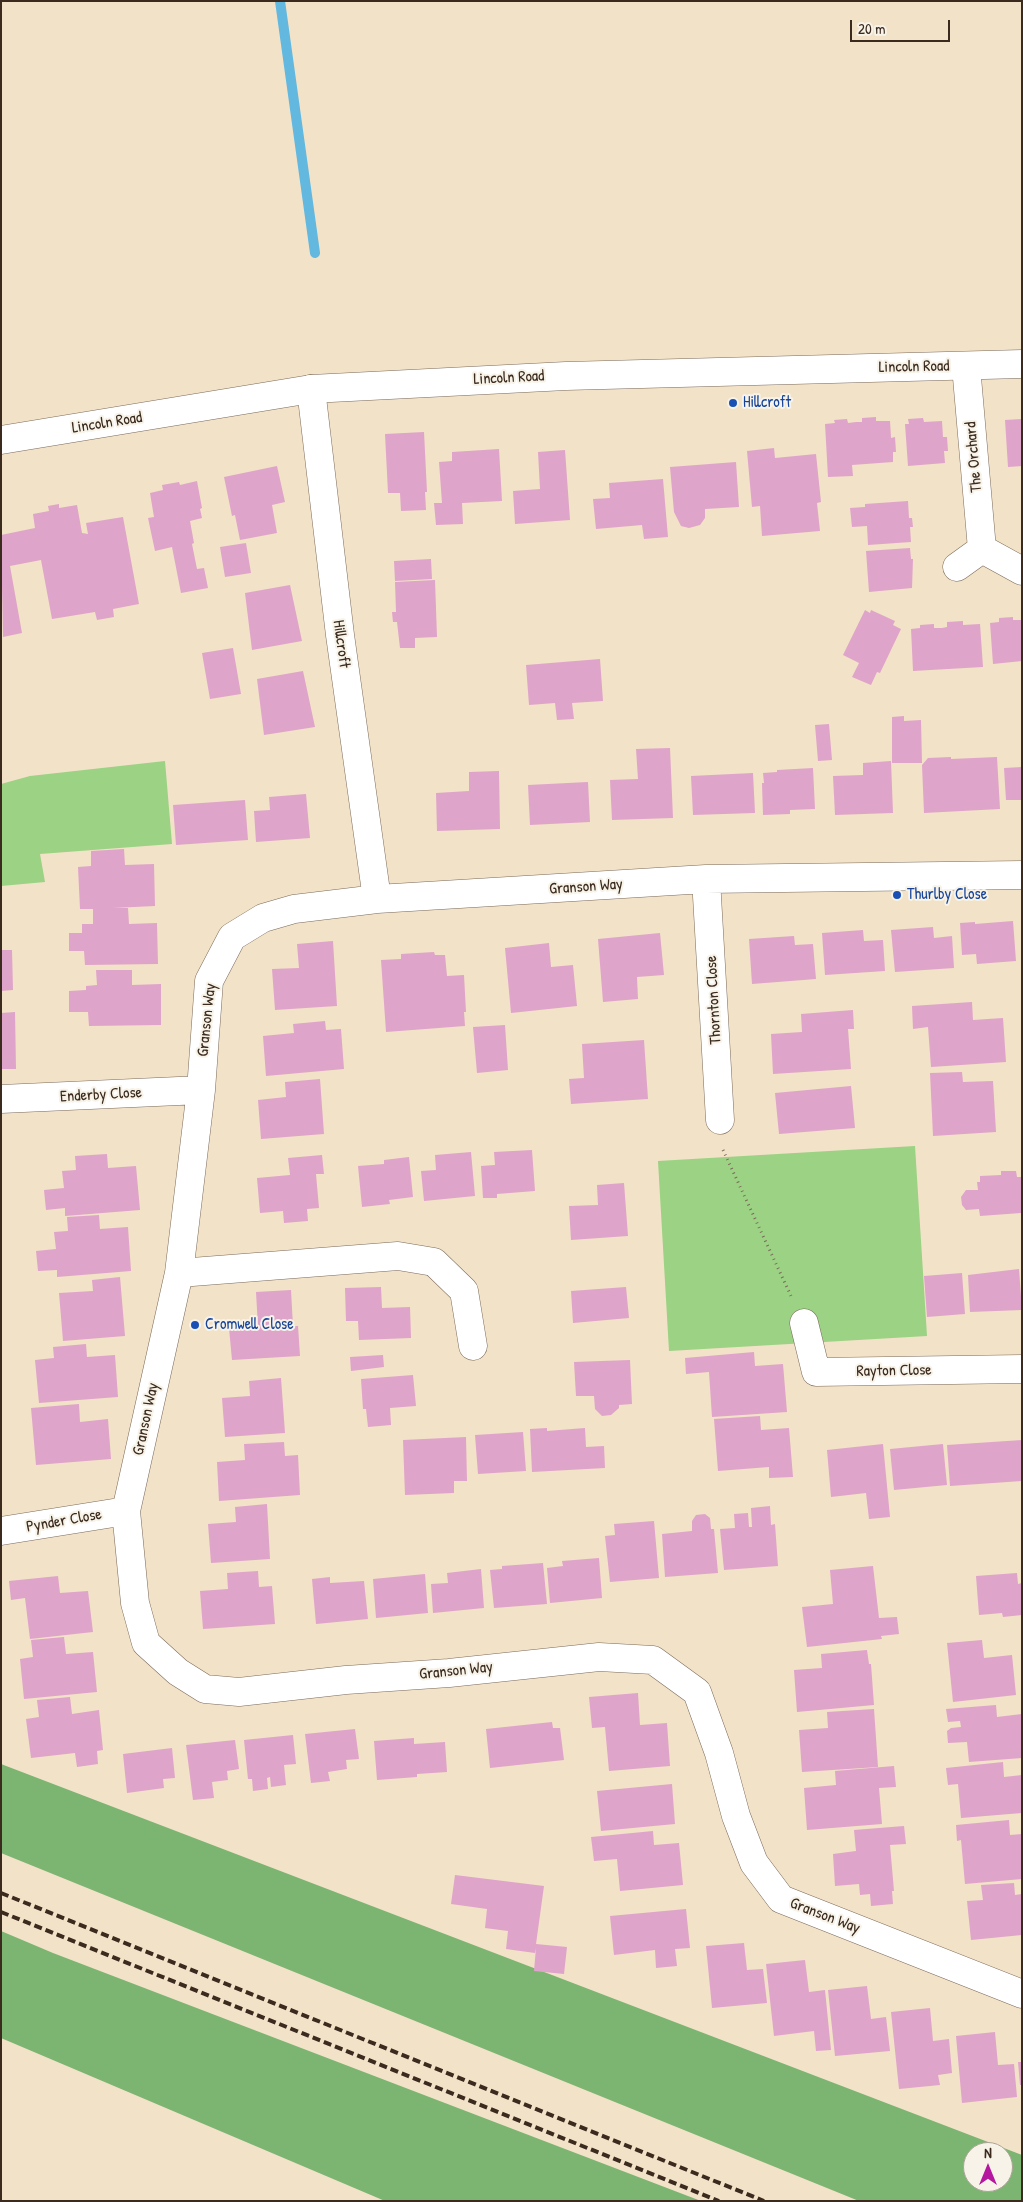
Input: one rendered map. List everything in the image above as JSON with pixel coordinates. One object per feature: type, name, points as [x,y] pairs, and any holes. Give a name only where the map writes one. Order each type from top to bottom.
[{"type":"street","name":"Lincoln Road","points":[[1,440],[311,389],[566,376],[1022,364]]},
{"type":"street","name":"The Orchard","points":[[966,366],[982,549]]},
{"type":"street","name":"Hillcroft","points":[[311,389],[340,636],[377,899]]},
{"type":"street","points":[[957,567],[982,549],[1018,568]]},
{"type":"street","name":"Granson Way","points":[[1022,875],[706,879],[377,899],[286,911],[263,918],[232,937],[209,981],[201,1090],[179,1273],[126,1510],[135,1603],[146,1643],[178,1672],[205,1689],[239,1692],[346,1680],[449,1673],[598,1657],[653,1660],[697,1692],[719,1753],[736,1816],[754,1863],[782,1899],[1022,1994]]},
{"type":"street","name":"Thornton Close","points":[[706,879],[720,1120]]},
{"type":"street","name":"Enderby Close","points":[[1,1100],[201,1090]]},
{"type":"street","points":[[179,1273],[398,1256],[434,1262],[464,1291],[472,1346]]},
{"type":"street","name":"Rayton Close","points":[[804,1323],[816,1372],[1022,1369]]},
{"type":"street","name":"Pynder Close","points":[[1,1531],[126,1510]]},
{"type":"path","points":[[720,1120],[715,1134],[804,1323]]},
{"type":"green space","points":[[165,761],[172,844],[40,854],[45,882],[1,886],[1,784],[30,776]]},
{"type":"green space","points":[[915,1146],[927,1336],[669,1351],[658,1161]]},
{"type":"green space","points":[[1,1764],[988,2142],[963,2142],[963,2192],[1013,2192],[1013,2152],[1022,2155],[1022,2201],[859,2201],[1,1853]]},
{"type":"green space","points":[[1,1931],[53,1953],[701,2201],[385,2201],[1,2038]]},
{"type":"building","points":[[876,417],[876,421],[890,421],[891,438],[895,437],[896,452],[893,452],[893,462],[852,465],[853,476],[828,477],[825,424],[835,423],[834,420],[847,419],[848,423],[862,422],[862,418]]},
{"type":"building","points":[[923,418],[924,422],[942,421],[943,437],[947,437],[948,451],[944,451],[945,463],[908,466],[905,424],[909,424],[908,419]]},
{"type":"building","points":[[1022,419],[1022,466],[1008,467],[1005,420]]},
{"type":"building","points":[[424,432],[426,510],[401,511],[400,493],[388,493],[385,434]]},
{"type":"building","points":[[774,448],[775,458],[816,454],[821,502],[817,503],[820,531],[762,536],[760,506],[752,507],[747,451]]},
{"type":"building","points":[[499,449],[502,501],[462,503],[463,524],[436,525],[434,503],[442,503],[439,462],[452,461],[452,452]]},
{"type":"building","points":[[565,450],[570,520],[515,524],[513,491],[540,489],[538,452]]},
{"type":"building","points":[[736,462],[739,507],[705,509],[705,518],[700,525],[689,528],[681,526],[674,512],[670,467]]},
{"type":"building","points":[[277,466],[285,502],[272,505],[277,533],[240,540],[235,515],[232,516],[224,477]]},
{"type":"building","points":[[663,479],[668,537],[644,539],[642,525],[596,529],[593,499],[610,498],[609,483]]},
{"type":"building","points":[[197,481],[202,518],[190,521],[194,543],[192,544],[197,569],[204,568],[208,588],[181,593],[172,547],[155,551],[148,518],[154,517],[150,493],[163,490],[162,485],[179,482],[180,485]]},
{"type":"building","points":[[908,501],[909,518],[912,518],[913,527],[910,527],[911,542],[868,545],[867,526],[852,527],[850,508],[865,507],[865,504]]},
{"type":"building","points":[[59,504],[59,508],[77,505],[82,533],[88,534],[86,523],[123,517],[139,604],[113,609],[114,617],[97,620],[95,612],[52,619],[41,560],[10,566],[22,633],[3,637],[1,535],[35,528],[33,514],[49,511],[48,506]]},
{"type":"building","points":[[246,543],[251,573],[225,577],[220,547]]},
{"type":"building","points":[[910,548],[911,559],[913,559],[912,588],[869,592],[866,551]]},
{"type":"building","points":[[431,559],[432,579],[395,581],[394,561]]},
{"type":"building","points":[[435,580],[437,637],[415,638],[415,648],[400,648],[397,622],[393,622],[392,612],[396,612],[395,582]]},
{"type":"building","points":[[290,585],[302,641],[252,650],[245,593]]},
{"type":"building","points":[[865,610],[870,613],[871,610],[895,621],[893,625],[901,629],[880,673],[877,672],[871,685],[852,677],[859,663],[843,655]]},
{"type":"building","points":[[1013,617],[1013,620],[1022,620],[1022,661],[993,664],[990,623],[999,622],[999,618]]},
{"type":"building","points":[[963,621],[963,625],[980,624],[983,667],[913,671],[911,629],[920,628],[920,625],[934,624],[934,628],[942,628],[947,627],[947,622]]},
{"type":"building","points":[[233,648],[241,694],[210,699],[202,653]]},
{"type":"building","points":[[600,659],[603,701],[572,703],[574,719],[557,720],[555,703],[529,705],[526,665]]},
{"type":"building","points":[[303,671],[315,727],[264,735],[257,679]]},
{"type":"building","points":[[904,716],[904,721],[921,720],[922,763],[892,763],[892,717]]},
{"type":"building","points":[[829,724],[832,760],[818,761],[815,725]]},
{"type":"building","points":[[670,748],[673,818],[612,820],[610,780],[638,779],[636,749]]},
{"type":"building","points":[[951,757],[951,759],[997,757],[1000,809],[924,813],[922,765],[928,758]]},
{"type":"building","points":[[891,761],[893,813],[835,815],[833,776],[863,775],[863,763]]},
{"type":"building","points":[[1022,767],[1022,800],[1006,800],[1004,768]]},
{"type":"building","points":[[813,768],[815,809],[790,810],[790,814],[763,815],[763,773],[777,772],[777,770]]},
{"type":"building","points":[[499,771],[500,829],[437,831],[436,793],[469,791],[469,772]]},
{"type":"building","points":[[753,773],[755,813],[693,815],[691,776]]},
{"type":"building","points":[[588,782],[590,822],[530,825],[528,785]]},
{"type":"building","points":[[306,794],[310,838],[256,842],[254,811],[270,810],[269,797]]},
{"type":"building","points":[[245,800],[248,840],[176,845],[173,805]]},
{"type":"building","points":[[124,849],[125,865],[154,864],[155,906],[113,908],[128,908],[129,924],[157,923],[158,964],[85,965],[84,951],[69,951],[69,933],[82,933],[82,924],[93,924],[93,909],[80,909],[78,867],[91,866],[91,851]]},
{"type":"building","points":[[1013,921],[1016,961],[977,964],[976,954],[962,955],[960,923],[975,922],[975,924]]},
{"type":"building","points":[[933,927],[934,938],[952,936],[954,968],[895,972],[891,930]]},
{"type":"building","points":[[863,930],[864,941],[883,940],[885,971],[825,975],[822,933]]},
{"type":"building","points":[[660,933],[664,975],[637,977],[638,999],[603,1002],[598,939]]},
{"type":"building","points":[[794,936],[795,945],[813,944],[816,979],[752,984],[749,939]]},
{"type":"building","points":[[333,941],[337,1006],[275,1010],[272,969],[299,968],[297,944]]},
{"type":"building","points":[[549,943],[551,967],[573,965],[577,1006],[511,1013],[505,948]]},
{"type":"building","points":[[1,950],[12,950],[13,990],[1,991]]},
{"type":"building","points":[[434,952],[435,955],[445,955],[447,976],[464,975],[465,1026],[386,1032],[381,960],[401,959],[401,954]]},
{"type":"building","points":[[96,970],[132,970],[132,985],[161,984],[161,1025],[89,1026],[88,1012],[69,1012],[69,991],[86,990],[86,986],[97,985]]},
{"type":"building","points":[[972,1002],[973,1020],[1003,1018],[1006,1062],[931,1067],[928,1027],[913,1029],[912,1006]]},
{"type":"building","points":[[853,1010],[854,1029],[848,1029],[851,1069],[773,1074],[771,1034],[802,1032],[801,1014]]},
{"type":"building","points":[[15,1012],[16,1069],[1,1069],[1,1013]]},
{"type":"building","points":[[325,1021],[326,1030],[341,1029],[344,1069],[266,1076],[263,1036],[294,1033],[293,1024]]},
{"type":"building","points":[[505,1025],[508,1070],[477,1073],[473,1027]]},
{"type":"building","points":[[644,1040],[648,1099],[571,1104],[569,1079],[584,1078],[582,1044]]},
{"type":"building","points":[[962,1072],[963,1082],[993,1081],[996,1132],[933,1136],[930,1073]]},
{"type":"building","points":[[320,1079],[324,1134],[261,1139],[258,1100],[286,1097],[285,1082]]},
{"type":"building","points":[[851,1086],[855,1128],[779,1134],[775,1093]]},
{"type":"building","points":[[532,1150],[535,1191],[497,1194],[497,1198],[483,1198],[481,1166],[495,1165],[494,1152]]},
{"type":"building","points":[[471,1152],[475,1196],[424,1201],[421,1171],[436,1170],[435,1155]]},
{"type":"building","points":[[107,1154],[108,1168],[136,1166],[140,1210],[65,1216],[65,1208],[46,1210],[44,1190],[64,1188],[62,1171],[76,1170],[75,1156]]},
{"type":"building","points":[[322,1155],[324,1174],[316,1174],[319,1208],[307,1209],[308,1221],[284,1223],[283,1211],[260,1213],[257,1178],[290,1175],[288,1158]]},
{"type":"building","points":[[409,1157],[413,1197],[389,1200],[390,1204],[362,1207],[358,1166],[384,1164],[384,1160]]},
{"type":"building","points":[[1001,1171],[1016,1171],[1017,1177],[1022,1177],[1021,1213],[980,1216],[979,1209],[966,1210],[962,1205],[961,1197],[966,1190],[978,1190],[977,1182],[980,1182],[980,1176],[1001,1175]]},
{"type":"building","points":[[624,1183],[628,1236],[571,1240],[569,1206],[598,1205],[597,1185]]},
{"type":"building","points":[[99,1215],[100,1229],[128,1227],[131,1271],[57,1277],[57,1270],[38,1271],[36,1251],[56,1249],[54,1232],[68,1231],[67,1217]]},
{"type":"building","points":[[1019,1269],[1022,1310],[970,1312],[968,1275]]},
{"type":"building","points":[[962,1273],[965,1314],[927,1317],[924,1276]]},
{"type":"building","points":[[120,1277],[125,1336],[63,1341],[59,1293],[93,1291],[92,1280]]},
{"type":"building","points":[[381,1287],[382,1308],[410,1307],[411,1338],[359,1340],[358,1321],[346,1321],[345,1288]]},
{"type":"building","points":[[626,1287],[629,1318],[573,1323],[571,1291]]},
{"type":"building","points":[[291,1290],[293,1326],[298,1326],[300,1356],[232,1360],[229,1328],[258,1327],[256,1292]]},
{"type":"building","points":[[86,1344],[87,1357],[115,1355],[118,1397],[39,1403],[35,1360],[54,1358],[53,1347]]},
{"type":"building","points":[[754,1352],[755,1366],[783,1364],[787,1412],[712,1417],[709,1372],[686,1374],[685,1358]]},
{"type":"building","points":[[383,1355],[384,1367],[351,1371],[350,1357]]},
{"type":"building","points":[[630,1360],[632,1404],[619,1405],[619,1408],[611,1415],[602,1416],[595,1409],[594,1396],[576,1396],[574,1362]]},
{"type":"building","points":[[413,1375],[416,1406],[390,1408],[391,1425],[368,1427],[366,1409],[363,1409],[361,1379]]},
{"type":"building","points":[[281,1378],[285,1433],[225,1437],[222,1398],[250,1396],[249,1381]]},
{"type":"building","points":[[79,1404],[80,1422],[108,1419],[111,1459],[36,1465],[31,1408]]},
{"type":"building","points":[[760,1416],[761,1430],[789,1428],[793,1477],[769,1478],[769,1467],[718,1471],[714,1419]]},
{"type":"building","points":[[547,1428],[547,1431],[585,1428],[586,1447],[604,1446],[605,1468],[532,1472],[530,1429]]},
{"type":"building","points":[[523,1432],[526,1471],[478,1474],[475,1435]]},
{"type":"building","points":[[466,1437],[467,1481],[454,1481],[454,1493],[405,1495],[403,1440]]},
{"type":"building","points":[[1022,1440],[1022,1481],[950,1486],[947,1445]]},
{"type":"building","points":[[284,1442],[285,1456],[298,1455],[300,1495],[219,1501],[217,1462],[245,1460],[244,1444]]},
{"type":"building","points":[[883,1444],[890,1517],[869,1519],[866,1493],[831,1497],[827,1450]]},
{"type":"building","points":[[943,1444],[947,1485],[894,1490],[890,1449]]},
{"type":"building","points":[[267,1504],[270,1559],[211,1563],[208,1524],[236,1522],[235,1507]]},
{"type":"building","points":[[770,1506],[771,1525],[775,1524],[778,1566],[724,1570],[720,1529],[735,1528],[734,1514],[748,1513],[749,1527],[752,1527],[751,1508]]},
{"type":"building","points":[[705,1514],[710,1518],[711,1529],[714,1529],[718,1573],[665,1577],[662,1534],[692,1531],[692,1521],[696,1515]]},
{"type":"building","points":[[654,1521],[659,1578],[610,1582],[605,1536],[615,1535],[614,1524]]},
{"type":"building","points":[[599,1558],[602,1598],[550,1603],[547,1568],[563,1566],[562,1561]]},
{"type":"building","points":[[543,1563],[547,1604],[494,1608],[490,1570],[502,1569],[502,1566]]},
{"type":"building","points":[[873,1566],[879,1618],[897,1617],[899,1634],[881,1636],[882,1639],[807,1647],[802,1607],[833,1604],[830,1570]]},
{"type":"building","points":[[481,1569],[484,1608],[433,1613],[431,1584],[448,1583],[447,1573]]},
{"type":"building","points":[[258,1571],[259,1587],[272,1586],[275,1624],[203,1629],[200,1591],[228,1589],[227,1573]]},
{"type":"building","points":[[1017,1573],[1018,1584],[1022,1583],[1022,1615],[1003,1617],[1002,1613],[979,1615],[976,1576]]},
{"type":"building","points":[[425,1574],[428,1613],[376,1618],[373,1579]]},
{"type":"building","points":[[58,1576],[60,1593],[88,1591],[93,1632],[30,1639],[25,1598],[11,1600],[9,1581]]},
{"type":"building","points":[[330,1577],[330,1583],[364,1581],[368,1619],[316,1624],[312,1579]]},
{"type":"building","points":[[64,1637],[66,1654],[93,1652],[97,1692],[24,1699],[20,1659],[33,1657],[31,1640]]},
{"type":"building","points":[[982,1640],[984,1658],[1012,1655],[1016,1695],[953,1702],[947,1643]]},
{"type":"building","points":[[867,1650],[869,1664],[871,1664],[874,1705],[797,1712],[794,1670],[822,1668],[821,1654]]},
{"type":"building","points":[[638,1693],[640,1725],[667,1723],[670,1766],[609,1771],[605,1727],[592,1728],[589,1697]]},
{"type":"building","points":[[70,1697],[72,1714],[99,1710],[103,1750],[97,1751],[98,1764],[77,1767],[75,1753],[31,1758],[26,1719],[39,1717],[37,1700]]},
{"type":"building","points":[[996,1705],[997,1717],[1022,1714],[1022,1758],[969,1762],[967,1742],[948,1743],[947,1731],[951,1728],[961,1727],[960,1721],[948,1722],[946,1709]]},
{"type":"building","points":[[874,1709],[878,1767],[802,1772],[799,1730],[828,1728],[827,1712]]},
{"type":"building","points":[[552,1722],[553,1728],[560,1728],[564,1760],[490,1768],[486,1729]]},
{"type":"building","points":[[355,1729],[359,1759],[346,1760],[347,1769],[328,1772],[330,1781],[311,1783],[305,1734]]},
{"type":"building","points":[[293,1735],[296,1764],[284,1765],[286,1785],[271,1787],[270,1777],[267,1778],[268,1789],[253,1791],[252,1779],[248,1779],[244,1740]]},
{"type":"building","points":[[414,1738],[414,1744],[445,1742],[447,1772],[417,1774],[417,1777],[377,1780],[374,1741]]},
{"type":"building","points":[[235,1740],[239,1769],[227,1771],[228,1780],[212,1782],[214,1798],[193,1800],[186,1745]]},
{"type":"building","points":[[172,1748],[175,1778],[163,1779],[164,1788],[127,1793],[123,1754]]},
{"type":"building","points":[[1003,1762],[1004,1777],[1022,1775],[1022,1813],[961,1818],[958,1784],[948,1785],[946,1768]]},
{"type":"building","points":[[894,1766],[896,1787],[879,1788],[882,1824],[807,1830],[804,1788],[836,1785],[835,1771]]},
{"type":"building","points":[[672,1784],[675,1824],[601,1831],[597,1791]]},
{"type":"building","points":[[1009,1820],[1010,1835],[1022,1834],[1022,1879],[965,1884],[961,1840],[957,1841],[956,1825]]},
{"type":"building","points":[[904,1826],[906,1844],[890,1845],[894,1891],[892,1891],[893,1904],[871,1906],[870,1894],[860,1895],[859,1884],[835,1886],[833,1854],[856,1851],[854,1830]]},
{"type":"building","points":[[653,1831],[654,1845],[679,1843],[683,1885],[620,1891],[617,1859],[594,1861],[591,1837]]},
{"type":"building","points":[[455,1875],[544,1886],[536,1944],[567,1947],[564,1974],[534,1971],[536,1948],[535,1953],[506,1949],[508,1931],[485,1928],[487,1909],[451,1904]]},
{"type":"building","points":[[1014,1883],[1015,1895],[1022,1894],[1022,1935],[971,1940],[967,1901],[983,1900],[981,1885]]},
{"type":"building","points":[[686,1909],[690,1948],[675,1949],[677,1966],[656,1968],[655,1950],[614,1955],[610,1916]]},
{"type":"building","points":[[744,1943],[747,1970],[763,1969],[767,2003],[712,2008],[706,1946]]},
{"type":"building","points":[[805,1960],[809,1992],[825,1990],[831,2050],[816,2051],[814,2031],[774,2036],[766,1964]]},
{"type":"building","points":[[867,1986],[871,2019],[886,2017],[890,2051],[835,2056],[828,1990]]},
{"type":"building","points":[[930,2008],[933,2041],[949,2039],[952,2073],[938,2075],[940,2085],[899,2089],[891,2012]]},
{"type":"building","points":[[995,2032],[998,2065],[1014,2064],[1017,2097],[962,2103],[956,2036]]},
{"type":"building","points":[[1018,2062],[1022,2062],[1022,2085],[1020,2085]]},
{"type":"waterway","points":[[280,1],[315,253]]},
{"type":"railway","points":[[1,1893],[764,2201]]},
{"type":"railway","points":[[1,1912],[719,2201]]},
{"type":"place","name":"Hillcroft","points":[[733,403]]},
{"type":"place","name":"Thurlby Close","points":[[897,895]]},
{"type":"place","name":"Cromwell Close","points":[[195,1325]]}]
